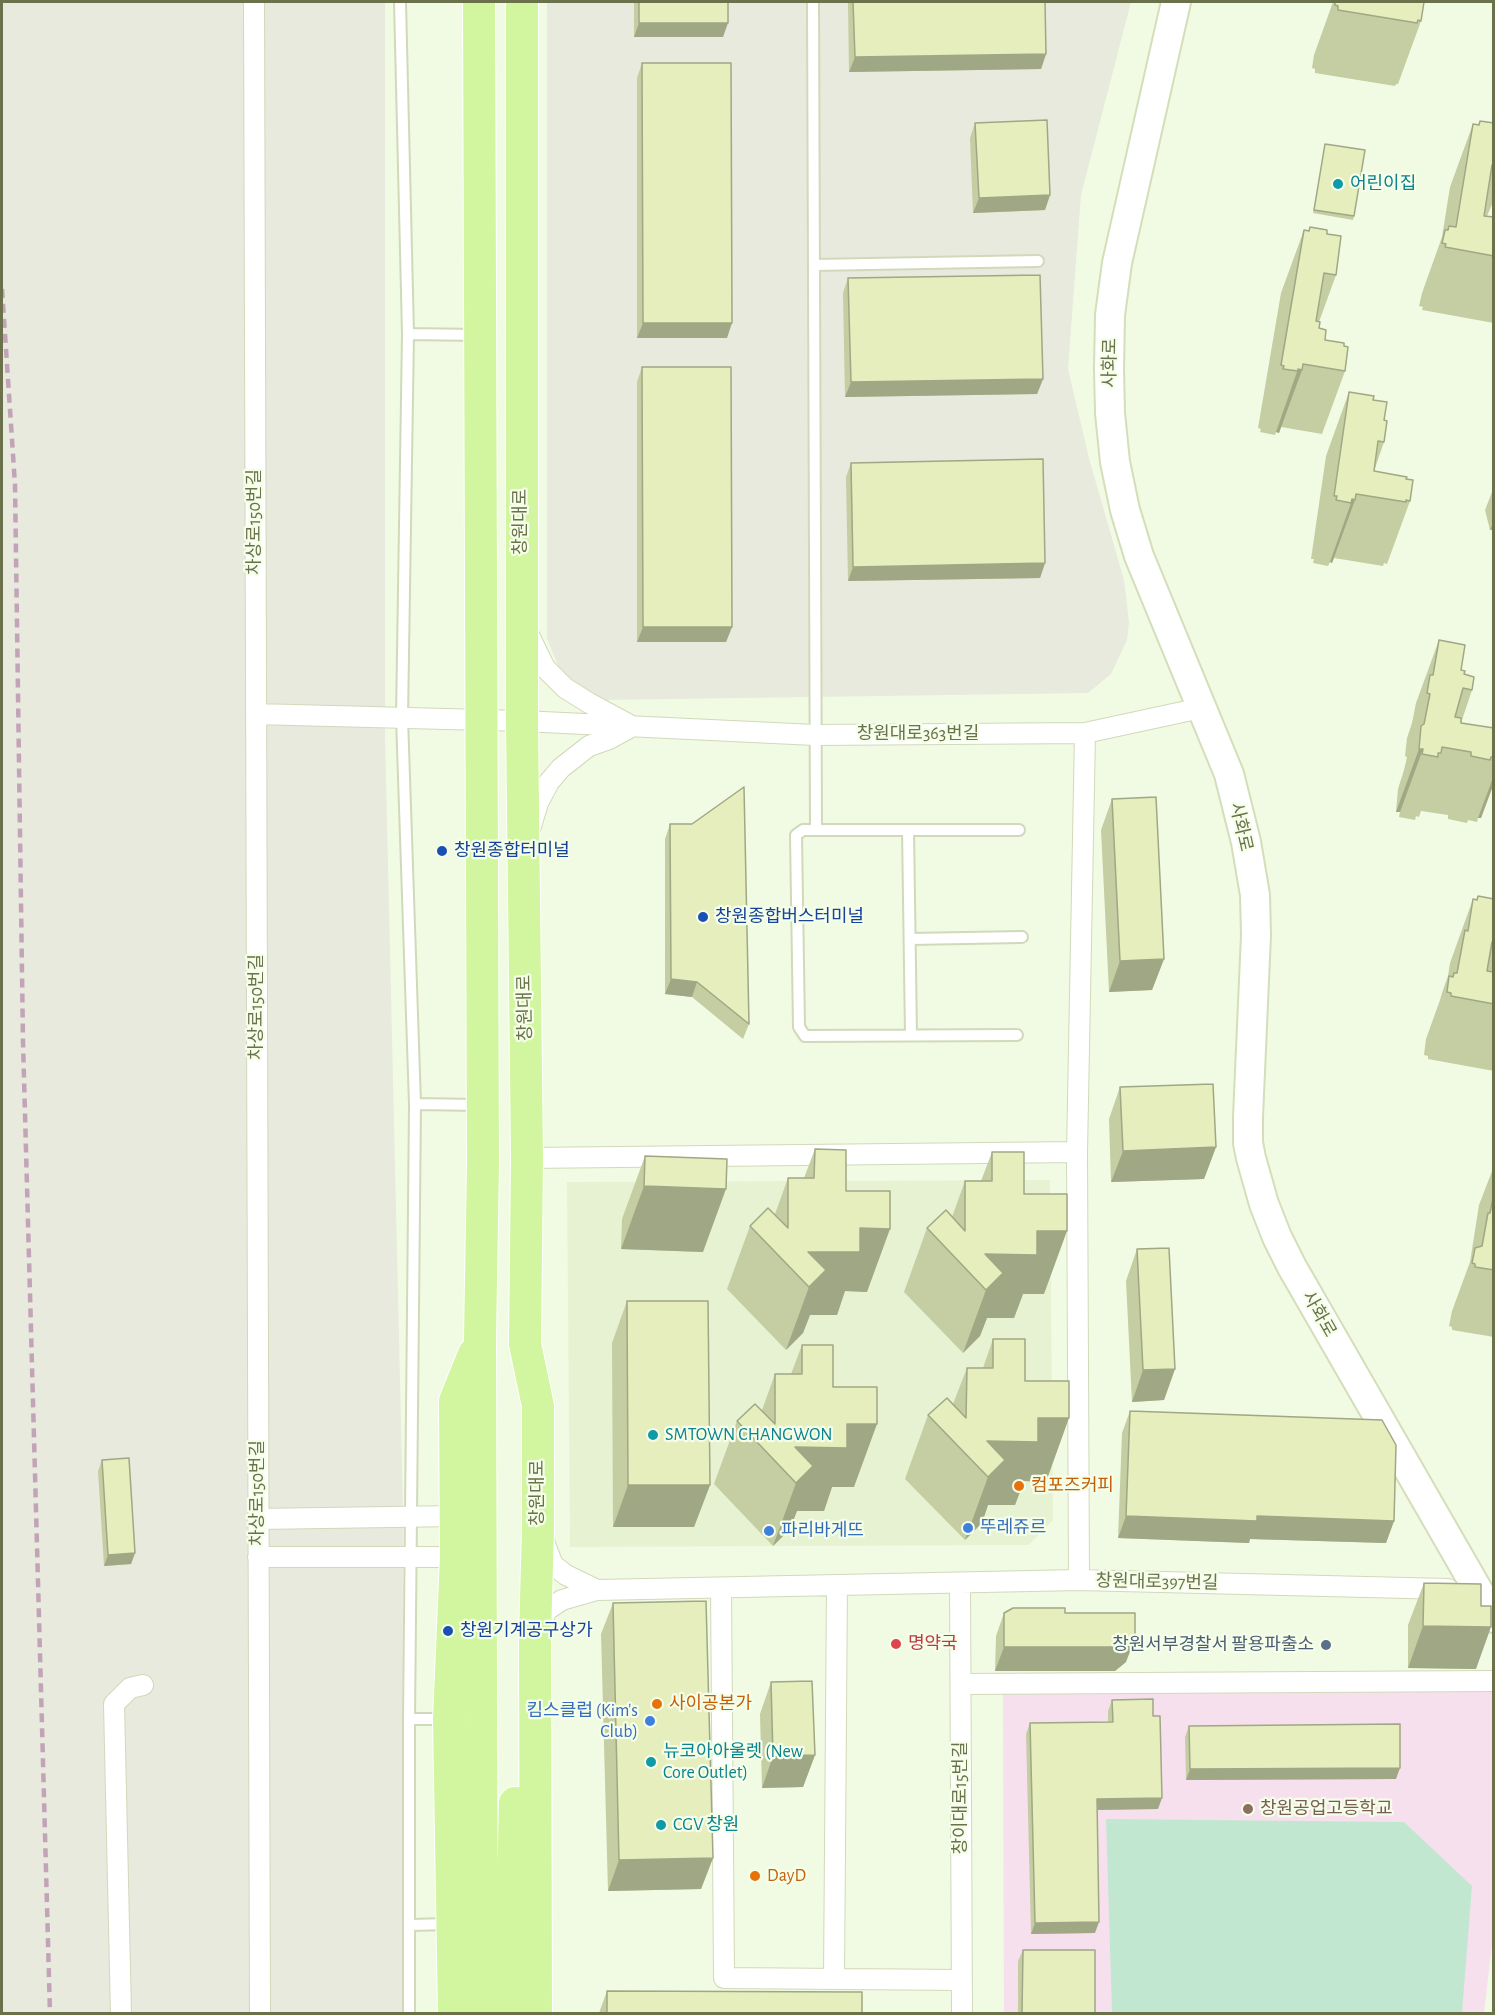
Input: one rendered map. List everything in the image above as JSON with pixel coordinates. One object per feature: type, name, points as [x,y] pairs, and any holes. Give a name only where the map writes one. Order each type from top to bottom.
[{"type":"main road","points":[[479,2],[483,1106],[480,1339],[482,2013]]},
{"type":"main road","name":"창원대로","points":[[522,2],[521,618],[527,1158],[525,1344],[538,1406],[535,1635],[536,2013]]},
{"type":"main road","name":"사화로","points":[[1176,2],[1117,263],[1110,315],[1108,369],[1110,413],[1115,462],[1133,538],[1158,605],[1229,774],[1246,842],[1255,896],[1256,935],[1248,1143],[1257,1185],[1277,1237],[1292,1267],[1494,1618]]},
{"type":"main road","points":[[454,2013],[449,1719],[456,1557],[455,1401],[480,1339]]},
{"type":"main road","points":[[510,2013],[525,1344]]},
{"type":"street","name":"차상로150번길","points":[[254,2],[260,2013]]},
{"type":"street","name":"창원대로363번길","points":[[521,618],[545,668],[565,688],[589,704],[633,726]]},
{"type":"street","name":"창원대로363번길","points":[[256,714],[522,721],[815,735],[1085,733],[1201,708]]},
{"type":"street","points":[[523,848],[538,803],[549,782],[561,768],[589,746],[609,739],[633,726]]},
{"type":"street","points":[[1079,1580],[1077,1152],[1085,733]]},
{"type":"street","points":[[527,1158],[1077,1152]]},
{"type":"street","points":[[258,1519],[456,1516]]},
{"type":"street","points":[[538,1528],[553,1564],[566,1575],[597,1590]]},
{"type":"street","points":[[258,1557],[456,1557]]},
{"type":"street","name":"창원대로397번길","points":[[597,1590],[1079,1580],[1478,1589]]},
{"type":"street","name":"창이대로15번길","points":[[960,1583],[962,2013]]},
{"type":"street","points":[[834,1979],[837,1585]]},
{"type":"street","points":[[721,1588],[724,1978],[962,1980]]},
{"type":"street","points":[[535,1635],[547,1611],[562,1600],[597,1590]]},
{"type":"street","points":[[961,1684],[1494,1681]]},
{"type":"street","points":[[121,2013],[114,1704],[130,1688],[143,1685]]},
{"type":"lane","points":[[400,2],[408,334],[402,718],[415,1104],[410,1517],[409,2013]]},
{"type":"lane","points":[[813,2],[816,830]]},
{"type":"lane","points":[[814,264],[1038,261]]},
{"type":"lane","points":[[408,334],[480,335]]},
{"type":"lane","points":[[1017,1035],[805,1036],[799,1027],[796,835],[803,830],[1019,830]]},
{"type":"lane","points":[[908,830],[912,1035]]},
{"type":"lane","points":[[910,939],[1022,937]]},
{"type":"lane","points":[[415,1104],[483,1106]]},
{"type":"lane","points":[[409,1719],[449,1719]]},
{"type":"lane","points":[[409,1925],[453,1924]]},
{"type":"shaded area","points":[[2,2],[385,2],[385,735],[403,1510],[402,2013],[2,2014]]},
{"type":"shaded area","points":[[547,2],[1131,2],[1081,195],[1068,369],[1090,462],[1124,580],[1129,622],[1127,640],[1111,674],[1088,693],[603,700],[576,684],[558,666],[547,638]]},
{"type":"shaded area","points":[[1050,1180],[1053,1520],[1029,1545],[570,1547],[567,1182]]},
{"type":"shaded area","name":"창원공업고등학교","points":[[1493,1690],[1494,1927],[1484,2013],[1004,2013],[1003,1694]]},
{"type":"shaded area","points":[[1106,1819],[1404,1822],[1472,1886],[1462,2013],[1112,2013]]},
{"type":"building","points":[[639,2],[728,2],[728,23],[639,23]]},
{"type":"building","points":[[853,2],[1045,2],[1046,54],[855,57]]},
{"type":"building","points":[[1335,2],[1424,2],[1421,21],[1418,20],[1417,23],[1338,10]]},
{"type":"building","points":[[642,63],[731,63],[732,323],[643,323]]},
{"type":"building","points":[[1047,120],[1050,195],[979,198],[975,123]]},
{"type":"building","points":[[1480,121],[1494,123],[1494,166],[1492,165],[1484,216],[1494,217],[1494,256],[1445,247],[1446,244],[1442,243],[1445,230],[1448,230],[1449,226],[1456,227],[1473,124],[1479,125]]},
{"type":"building","name":"어린이집","points":[[1325,144],[1365,150],[1354,216],[1314,210]]},
{"type":"building","points":[[1310,227],[1327,230],[1327,234],[1341,236],[1336,275],[1324,273],[1316,321],[1320,322],[1319,328],[1326,330],[1325,340],[1344,343],[1344,346],[1348,347],[1345,371],[1303,364],[1302,370],[1298,369],[1298,371],[1283,369],[1284,366],[1281,365],[1304,230],[1309,231]]},
{"type":"building","points":[[1040,275],[1043,379],[851,382],[848,278]]},
{"type":"building","points":[[642,367],[731,367],[732,627],[643,627]]},
{"type":"building","points":[[1349,392],[1374,396],[1373,400],[1387,402],[1384,442],[1378,441],[1374,471],[1413,480],[1410,501],[1356,494],[1355,500],[1352,499],[1351,503],[1336,500],[1337,496],[1334,496]]},
{"type":"building","points":[[1043,459],[1045,563],[853,567],[851,463]]},
{"type":"building","points":[[1439,640],[1465,645],[1461,670],[1465,671],[1464,674],[1474,677],[1472,690],[1463,688],[1455,717],[1461,718],[1461,723],[1494,728],[1494,757],[1490,760],[1471,756],[1471,752],[1442,747],[1438,757],[1422,754],[1423,749],[1419,749],[1421,726],[1424,724],[1430,694],[1427,693],[1430,675],[1433,675]]},
{"type":"building","name":"창원종합버스터미널","points":[[744,787],[749,1024],[697,982],[671,979],[670,824],[692,824]]},
{"type":"building","points":[[1156,797],[1164,959],[1120,961],[1112,799]]},
{"type":"building","points":[[1478,896],[1494,899],[1494,942],[1492,942],[1487,971],[1493,972],[1494,1004],[1451,996],[1451,993],[1447,992],[1449,976],[1453,977],[1454,973],[1457,973],[1465,930],[1468,931],[1473,899],[1477,900]]},
{"type":"building","points":[[1213,1084],[1216,1147],[1123,1151],[1120,1087]]},
{"type":"building","points":[[815,1149],[846,1150],[846,1191],[890,1191],[890,1229],[860,1228],[860,1252],[808,1252],[826,1270],[809,1287],[750,1226],[768,1208],[788,1228],[788,1178],[814,1178]]},
{"type":"building","points":[[992,1152],[1024,1152],[1024,1194],[1067,1194],[1067,1231],[1037,1231],[1037,1255],[985,1254],[1003,1273],[986,1290],[927,1228],[946,1210],[965,1231],[965,1181],[992,1181]]},
{"type":"building","points":[[645,1156],[727,1159],[726,1189],[644,1186]]},
{"type":"building","points":[[1494,1194],[1494,1270],[1475,1267],[1472,1263],[1475,1248],[1482,1246]]},
{"type":"building","points":[[1169,1248],[1175,1369],[1143,1370],[1137,1249]]},
{"type":"building","name":"SMTOWN CHANGWON","points":[[627,1301],[708,1301],[710,1485],[628,1485]]},
{"type":"building","points":[[993,1339],[1025,1339],[1025,1381],[1069,1381],[1069,1418],[1038,1418],[1038,1442],[987,1441],[1005,1460],[988,1477],[928,1415],[947,1398],[966,1418],[967,1368],[993,1368]]},
{"type":"building","points":[[802,1345],[833,1345],[833,1387],[877,1387],[877,1424],[847,1424],[847,1448],[795,1447],[813,1466],[796,1483],[737,1421],[755,1404],[775,1424],[775,1374],[802,1374]]},
{"type":"building","points":[[1130,1411],[1382,1420],[1396,1445],[1394,1521],[1257,1516],[1257,1521],[1126,1516]]},
{"type":"building","points":[[129,1458],[135,1553],[108,1555],[102,1460]]},
{"type":"building","points":[[1424,1583],[1481,1584],[1481,1606],[1491,1606],[1491,1627],[1423,1626]]},
{"type":"building","name":"뉴코아아울렛 (New Core Outlet)","points":[[706,1601],[713,1858],[619,1860],[613,1603]]},
{"type":"building","points":[[1013,1608],[1065,1608],[1065,1613],[1135,1613],[1135,1639],[1123,1647],[1004,1647],[1004,1613]]},
{"type":"building","points":[[812,1681],[815,1755],[773,1756],[771,1682]]},
{"type":"building","points":[[1153,1699],[1153,1716],[1160,1716],[1162,1798],[1097,1799],[1099,1922],[1035,1923],[1030,1723],[1113,1722],[1112,1700]]},
{"type":"building","points":[[1400,1724],[1400,1768],[1190,1769],[1189,1726]]},
{"type":"building","points":[[1023,1950],[1095,1950],[1095,2013],[1022,2013]]},
{"type":"building","points":[[607,1991],[862,1992],[862,2013],[607,2013]]},
{"type":"railway","points":[[2,289],[15,485],[23,1042],[50,2014]]},
{"type":"place","name":"어린이집","points":[[1338,184]]},
{"type":"place","name":"창원종합터미널","points":[[442,851]]},
{"type":"place","name":"창원종합버스터미널","points":[[703,917]]},
{"type":"place","name":"SMTOWN CHANGWON","points":[[653,1435]]},
{"type":"place","name":"컴포즈커피","points":[[1019,1486]]},
{"type":"place","name":"뚜레쥬르","points":[[968,1528]]},
{"type":"place","name":"파리바게뜨","points":[[769,1531]]},
{"type":"place","name":"창원기계공구상가","points":[[448,1631]]},
{"type":"place","name":"명약국","points":[[896,1644]]},
{"type":"place","name":"창원서부경찰서 팔용파출소","points":[[1326,1645]]},
{"type":"place","name":"사이공본가","points":[[657,1704]]},
{"type":"place","name":"킴스클럽 (Kim's Club)","points":[[650,1721]]},
{"type":"place","name":"뉴코아아울렛 (New Core Outlet)","points":[[651,1762]]},
{"type":"place","name":"창원공업고등학교","points":[[1248,1809]]},
{"type":"place","name":"CGV 창원","points":[[661,1825]]},
{"type":"place","name":"DayD","points":[[755,1876]]}]
